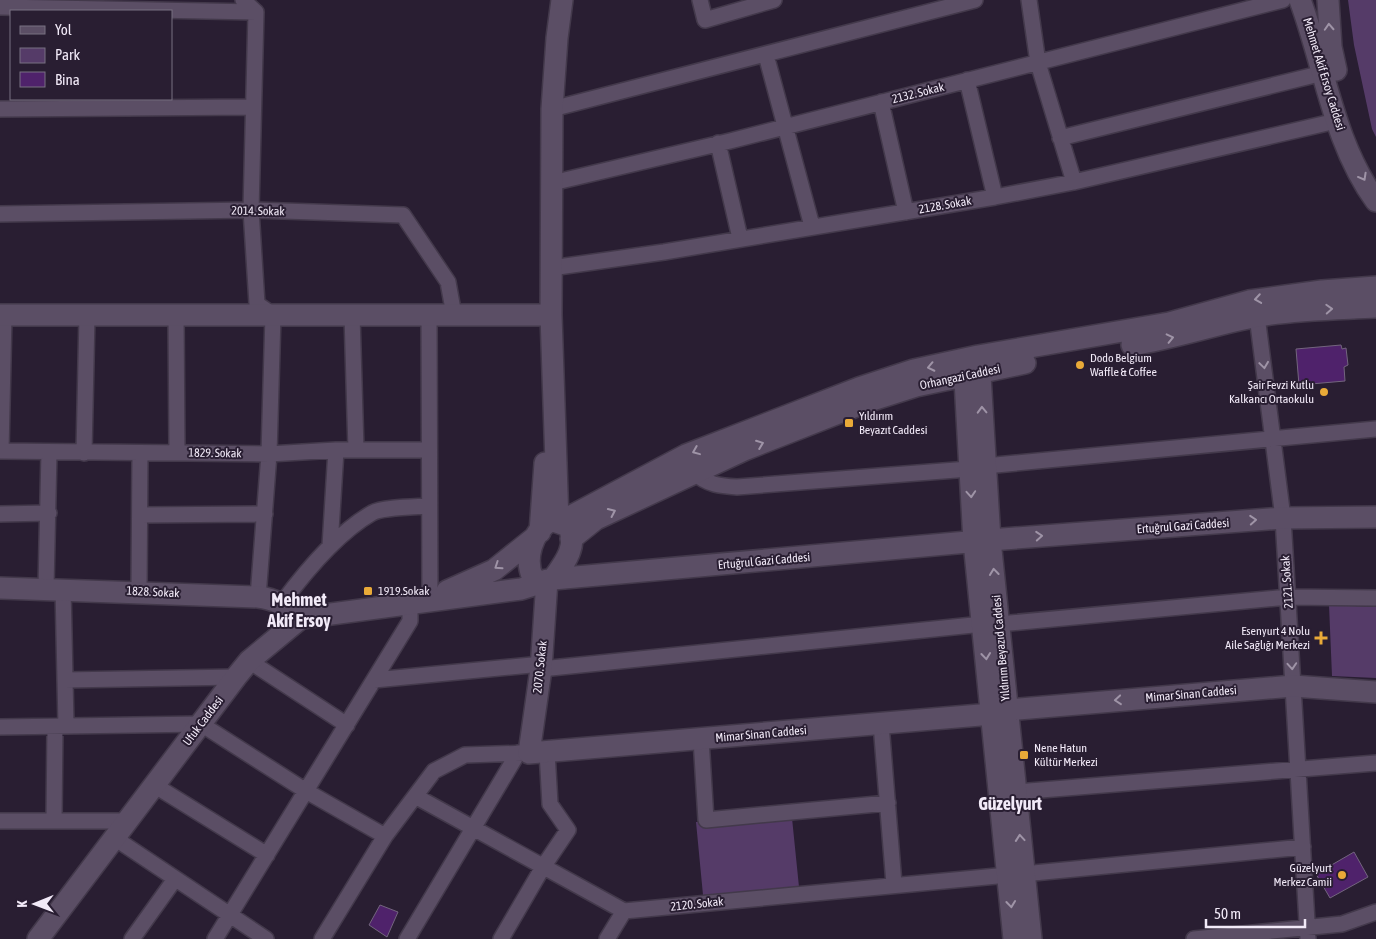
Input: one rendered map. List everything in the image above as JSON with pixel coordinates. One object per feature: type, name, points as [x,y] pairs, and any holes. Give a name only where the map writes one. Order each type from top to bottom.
[{"type":"main road","points":[[553,530],[528,558],[528,567],[533,578],[547,580],[566,562],[553,530],[545,468],[551,315],[552,108],[562,0]]},
{"type":"main road","name":"Mehmet Akif Ersoy Caddesi","points":[[1300,0],[1336,121],[1355,164],[1376,200]]},
{"type":"main road","name":"Mehmet Akif Ersoy Caddesi","points":[[1328,0],[1330,47],[1340,94],[1353,127],[1376,172]]},
{"type":"main road","points":[[301,618],[367,607],[420,602],[494,570],[553,530],[686,455],[739,433],[914,370],[971,366],[1169,323],[1249,301],[1322,291],[1376,287]]},
{"type":"main road","name":"Orhangazi Caddesi","points":[[553,530],[596,519],[744,450],[869,401],[971,366],[1164,340],[1257,316],[1297,310],[1376,307]]},
{"type":"main road","points":[[2,315],[551,315]]},
{"type":"main road","name":"Yıldırım Beyazıd Caddesi","points":[[971,366],[982,541],[1016,874],[1031,939]]},
{"type":"main road","name":"Ertuğrul Gazi Caddesi","points":[[420,602],[521,588],[547,580],[982,541],[1283,518],[1376,517]]},
{"type":"main road","name":"2070. Sokak","points":[[531,753],[541,666],[547,580]]},
{"type":"main road","name":"1828. Sokak","points":[[0,588],[139,591],[271,598],[282,603],[301,618]]},
{"type":"main road","name":"Ufuk Caddesi","points":[[38,939],[113,837],[243,669],[301,618]]},
{"type":"main road","name":"Mimar Sinan Caddesi","points":[[531,753],[881,724],[1293,686],[1376,692]]},
{"type":"main road","name":"Yıldırım Beyazıd Caddesi","points":[[1000,712],[1016,792],[1014,939]]},
{"type":"street","points":[[243,0],[256,12],[251,210],[257,304],[273,315],[270,454],[258,597]]},
{"type":"street","points":[[700,0],[705,20],[774,0]]},
{"type":"street","points":[[552,108],[766,55],[975,0]]},
{"type":"street","points":[[1029,0],[1038,62],[1074,182]]},
{"type":"street","name":"2132. Sokak","points":[[552,183],[718,144],[1283,0]]},
{"type":"street","points":[[0,7],[256,12]]},
{"type":"street","points":[[766,55],[787,126],[812,226]]},
{"type":"street","points":[[1060,138],[1323,73]]},
{"type":"street","points":[[967,80],[995,197]]},
{"type":"street","points":[[881,102],[906,212]]},
{"type":"street","points":[[0,109],[66,104],[253,107]]},
{"type":"street","name":"2128. Sokak","points":[[551,268],[995,197],[1074,182],[1336,121]]},
{"type":"street","points":[[718,144],[740,238]]},
{"type":"street","name":"2014. Sokak","points":[[0,214],[251,210],[403,215],[448,282],[454,315]]},
{"type":"street","points":[[1,451],[2,315]]},
{"type":"street","points":[[84,452],[87,315]]},
{"type":"street","points":[[176,315],[177,452]]},
{"type":"street","points":[[352,315],[356,450]]},
{"type":"street","points":[[215,939],[410,622],[420,602],[430,506],[428,315]]},
{"type":"street","name":"2121. Sokak","points":[[1257,316],[1283,518],[1308,933]]},
{"type":"street","points":[[695,473],[702,480],[718,486],[737,487],[977,468],[1376,430]]},
{"type":"street","points":[[330,546],[336,450]]},
{"type":"street","name":"1829. Sokak","points":[[1,451],[270,454],[336,450],[429,450]]},
{"type":"street","points":[[49,452],[49,513],[65,680],[54,820]]},
{"type":"street","points":[[139,591],[140,453]]},
{"type":"street","points":[[282,603],[330,546],[374,512],[430,506]]},
{"type":"street","points":[[0,514],[49,513]]},
{"type":"street","points":[[140,515],[265,514]]},
{"type":"street","points":[[374,680],[1288,598],[1376,598]]},
{"type":"street","points":[[65,680],[243,669],[347,725]]},
{"type":"street","points":[[0,727],[201,724],[306,791],[386,836]]},
{"type":"street","points":[[881,724],[894,884]]},
{"type":"street","points":[[702,739],[706,820],[888,803]]},
{"type":"street","points":[[407,939],[509,768],[531,753]]},
{"type":"street","points":[[322,939],[386,836],[434,771],[465,755],[531,753]]},
{"type":"street","points":[[501,939],[568,830],[550,804],[531,753]]},
{"type":"street","points":[[1016,792],[1376,763]]},
{"type":"street","points":[[154,785],[267,855]]},
{"type":"street","points":[[415,796],[472,830],[624,911],[607,939]]},
{"type":"street","points":[[0,821],[126,821]]},
{"type":"street","points":[[113,837],[266,939]]},
{"type":"street","name":"2120. Sokak","points":[[624,911],[894,884],[1303,847]]},
{"type":"street","points":[[132,939],[175,879]]},
{"type":"street","points":[[1194,939],[1308,933],[1376,912]]},
{"type":"green space","points":[[1348,0],[1376,0],[1376,137],[1372,129],[1354,45]]},
{"type":"green space","points":[[1329,605],[1376,607],[1376,678],[1332,676]]},
{"type":"green space","points":[[792,818],[799,887],[703,895],[696,822]]},
{"type":"building","points":[[1341,345],[1342,349],[1346,348],[1348,365],[1344,367],[1345,381],[1299,385],[1296,349]]},
{"type":"building","name":"Güzelyurt Merkez Camii","points":[[1354,852],[1368,877],[1330,898],[1316,874]]},
{"type":"building","points":[[380,905],[398,912],[387,937],[369,925]]},
{"type":"place","name":"Dodo Belgium Waffle & Coffee","points":[[1080,365]]},
{"type":"place","name":"Şair Fevzi Kutlu Kalkancı Ortaokulu","points":[[1324,392]]},
{"type":"place","name":"Yıldırım Beyazıt Caddesi","points":[[849,423]]},
{"type":"place","name":"1919.Sokak","points":[[368,591]]},
{"type":"place","name":"Esenyurt 4 Nolu Aile Sağlığı Merkezi","points":[[1321,638]]},
{"type":"place","name":"Nene Hatun Kültür Merkezi","points":[[1024,755]]},
{"type":"place","name":"Güzelyurt Merkez Camii","points":[[1342,875]]},
{"type":"district","name":"Mehmet Akif Ersoy","points":[[299,610]]},
{"type":"district","name":"Güzelyurt","points":[[1010,804]]}]
